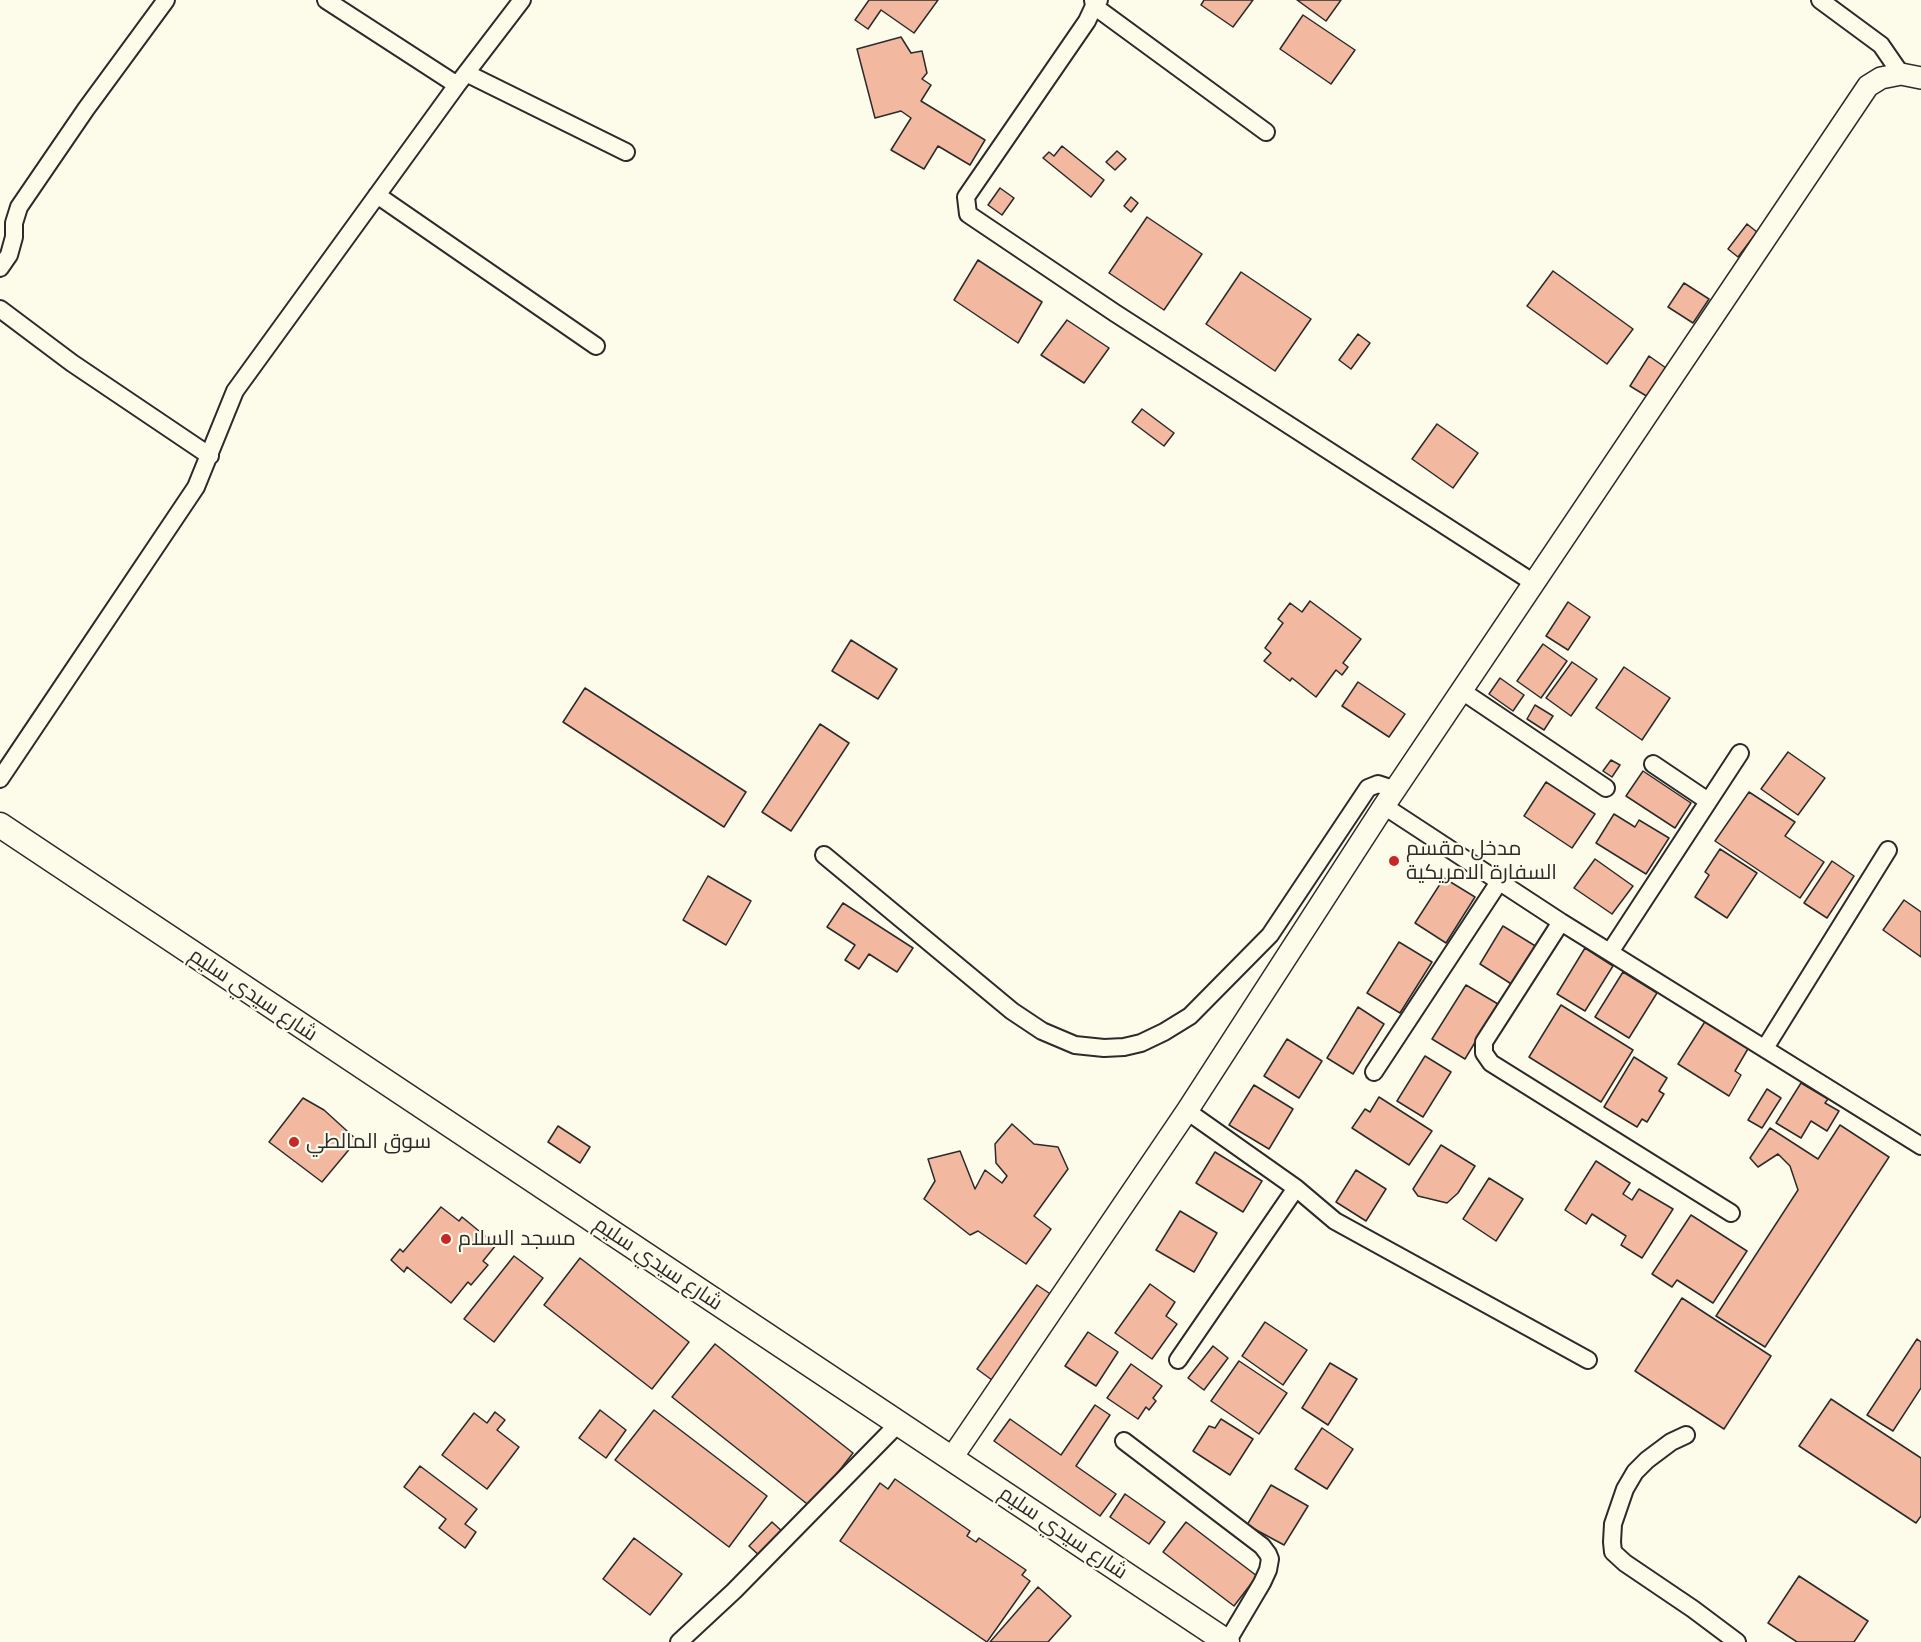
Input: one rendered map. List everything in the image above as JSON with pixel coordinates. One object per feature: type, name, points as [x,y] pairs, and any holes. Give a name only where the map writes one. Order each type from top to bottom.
[{"type":"main road","name":"شارع سيدي سليم","points":[[0,825],[1227,1642]]},
{"type":"street","points":[[0,268],[9,255],[19,207],[86,109],[166,0]]},
{"type":"street","points":[[326,0],[462,79],[626,152]]},
{"type":"street","points":[[0,779],[196,487],[235,391],[522,0]]},
{"type":"street","points":[[1820,0],[1881,45],[1911,76]]},
{"type":"street","points":[[1266,132],[1095,2],[1087,21],[966,196],[968,214],[1115,313],[1534,583]]},
{"type":"street","points":[[951,1459],[1187,1111],[1390,798],[1868,86],[1881,78],[1911,76]]},
{"type":"street","points":[[377,195],[596,346]]},
{"type":"street","points":[[0,309],[72,363],[210,456]]},
{"type":"street","points":[[1462,691],[1606,788]]},
{"type":"street","points":[[1610,952],[1740,753]]},
{"type":"street","points":[[1653,764],[1708,801]]},
{"type":"street","points":[[824,855],[1012,1011],[1042,1031],[1075,1045],[1104,1048],[1124,1047],[1141,1043],[1190,1016],[1270,935],[1368,788],[1378,784],[1390,798],[1499,882],[1921,1146]]},
{"type":"street","points":[[1765,1048],[1888,850]]},
{"type":"street","points":[[1374,1072],[1499,882]]},
{"type":"street","points":[[1561,922],[1484,1042],[1484,1053],[1491,1063],[1731,1213]]},
{"type":"street","points":[[1187,1111],[1296,1188],[1335,1221],[1587,1360]]},
{"type":"street","points":[[1178,1360],[1296,1188]]},
{"type":"street","points":[[679,1642],[734,1591],[898,1424]]},
{"type":"street","points":[[1686,1435],[1671,1442],[1647,1460],[1625,1489],[1614,1524],[1611,1542],[1613,1552],[1625,1563],[1737,1642]]},
{"type":"street","points":[[1124,1441],[1262,1546],[1268,1554],[1270,1559],[1268,1570],[1262,1583],[1227,1642]]},
{"type":"building","points":[[869,0],[938,0],[914,33],[881,10],[868,29],[855,20]]},
{"type":"building","points":[[1204,0],[1253,0],[1233,27],[1201,5]]},
{"type":"building","points":[[1297,0],[1341,0],[1326,21]]},
{"type":"building","points":[[1303,15],[1355,50],[1331,84],[1280,49]]},
{"type":"building","points":[[901,37],[911,53],[922,51],[927,73],[922,79],[931,85],[921,101],[985,140],[970,165],[938,146],[924,169],[891,150],[911,118],[901,111],[875,118],[857,49]]},
{"type":"building","points":[[1062,146],[1104,180],[1091,197],[1043,158],[1049,152],[1054,156]]},
{"type":"building","points":[[1117,151],[1126,159],[1115,170],[1106,162]]},
{"type":"building","points":[[1000,188],[1014,198],[1002,215],[988,205]]},
{"type":"building","points":[[1131,197],[1138,203],[1131,212],[1124,206]]},
{"type":"building","points":[[1147,217],[1202,254],[1164,310],[1109,273]]},
{"type":"building","points":[[1747,224],[1757,232],[1738,257],[1728,249]]},
{"type":"building","points":[[978,260],[1042,302],[1018,343],[954,300]]},
{"type":"building","points":[[1553,271],[1633,329],[1607,364],[1527,306]]},
{"type":"building","points":[[1241,272],[1311,319],[1275,371],[1206,324]]},
{"type":"building","points":[[1684,283],[1709,299],[1693,323],[1668,307]]},
{"type":"building","points":[[1067,320],[1109,348],[1084,383],[1041,355]]},
{"type":"building","points":[[1358,334],[1370,343],[1351,369],[1339,360]]},
{"type":"building","points":[[1649,356],[1666,368],[1648,397],[1630,386]]},
{"type":"building","points":[[1142,409],[1174,433],[1164,446],[1132,422]]},
{"type":"building","points":[[1437,424],[1478,453],[1453,488],[1412,459]]},
{"type":"building","points":[[1310,601],[1361,639],[1343,663],[1348,667],[1342,675],[1336,670],[1316,697],[1292,678],[1290,681],[1264,661],[1271,653],[1265,648],[1283,623],[1278,619],[1290,603],[1302,612]]},
{"type":"building","points":[[1568,602],[1590,617],[1568,650],[1546,636]]},
{"type":"building","points":[[851,640],[897,669],[878,699],[832,671]]},
{"type":"building","points":[[1543,644],[1567,661],[1541,698],[1517,681]]},
{"type":"building","points":[[1572,662],[1597,679],[1571,716],[1546,698]]},
{"type":"building","points":[[1624,667],[1670,698],[1642,740],[1596,708]]},
{"type":"building","points":[[1500,678],[1524,695],[1513,711],[1489,694]]},
{"type":"building","points":[[1358,682],[1405,714],[1389,737],[1342,706]]},
{"type":"building","points":[[585,688],[746,792],[724,827],[563,722]]},
{"type":"building","points":[[1535,705],[1553,716],[1544,730],[1527,719]]},
{"type":"building","points":[[820,724],[849,743],[791,831],[762,812]]},
{"type":"building","points":[[1788,752],[1825,778],[1798,815],[1761,789]]},
{"type":"building","points":[[1611,760],[1620,765],[1612,777],[1603,771]]},
{"type":"building","points":[[1643,771],[1691,803],[1675,828],[1626,796]]},
{"type":"building","points":[[1546,782],[1595,814],[1572,848],[1524,816]]},
{"type":"building","points":[[1749,792],[1795,822],[1785,836],[1824,862],[1800,898],[1715,841]]},
{"type":"building","points":[[1614,814],[1635,827],[1639,820],[1669,838],[1646,874],[1596,843]]},
{"type":"building","points":[[1720,849],[1757,873],[1727,918],[1695,897],[1709,875],[1705,872]]},
{"type":"building","points":[[1595,859],[1633,886],[1612,914],[1574,888]]},
{"type":"building","points":[[1832,861],[1854,876],[1827,918],[1804,903]]},
{"type":"building","points":[[708,876],[751,901],[726,945],[683,920]]},
{"type":"building","points":[[1444,878],[1475,897],[1446,943],[1415,923]]},
{"type":"building","points":[[1904,900],[1921,912],[1921,957],[1883,930]]},
{"type":"building","points":[[843,903],[913,948],[897,972],[869,954],[859,969],[845,960],[855,945],[827,927]]},
{"type":"building","points":[[1503,926],[1537,947],[1513,985],[1480,964]]},
{"type":"building","points":[[1399,942],[1432,962],[1400,1013],[1367,993]]},
{"type":"building","points":[[1585,948],[1613,966],[1585,1011],[1557,994]]},
{"type":"building","points":[[1623,972],[1657,993],[1629,1038],[1595,1017]]},
{"type":"building","points":[[1466,985],[1498,1004],[1465,1059],[1432,1039]]},
{"type":"building","points":[[1561,1005],[1633,1050],[1601,1102],[1529,1057]]},
{"type":"building","points":[[1358,1007],[1384,1024],[1353,1074],[1327,1058]]},
{"type":"building","points":[[1706,1020],[1749,1047],[1735,1071],[1741,1075],[1729,1096],[1678,1064]]},
{"type":"building","points":[[1287,1039],[1322,1061],[1299,1098],[1264,1076]]},
{"type":"building","points":[[1425,1056],[1451,1072],[1423,1117],[1397,1101]]},
{"type":"building","points":[[1634,1057],[1667,1078],[1659,1091],[1664,1094],[1647,1122],[1642,1119],[1637,1127],[1604,1107]]},
{"type":"building","points":[[1801,1083],[1828,1099],[1825,1103],[1839,1111],[1827,1131],[1811,1121],[1801,1138],[1776,1123]]},
{"type":"building","points":[[1254,1085],[1293,1109],[1269,1149],[1229,1125]]},
{"type":"building","points":[[1767,1089],[1781,1098],[1762,1128],[1748,1120]]},
{"type":"building","points":[[1379,1097],[1432,1131],[1409,1165],[1352,1128],[1365,1109],[1370,1112]]},
{"type":"building","points":[[303,1098],[324,1110],[357,1140],[322,1182],[269,1142]]},
{"type":"building","points":[[1012,1124],[1034,1144],[1058,1147],[1068,1169],[1034,1216],[1051,1229],[1026,1264],[978,1231],[970,1235],[924,1199],[935,1181],[928,1159],[960,1151],[975,1189],[985,1170],[1002,1183],[1007,1176],[996,1163],[995,1144]]},
{"type":"building","points":[[1840,1125],[1889,1157],[1765,1347],[1716,1316],[1798,1190],[1790,1166],[1778,1154],[1758,1167],[1750,1158],[1770,1128],[1818,1159]]},
{"type":"building","points":[[558,1126],[590,1147],[580,1163],[548,1142]]},
{"type":"building","points":[[1441,1145],[1475,1166],[1458,1193],[1447,1203],[1418,1196],[1413,1189]]},
{"type":"building","points":[[1215,1152],[1262,1181],[1243,1212],[1196,1183]]},
{"type":"building","points":[[1596,1161],[1630,1183],[1623,1194],[1632,1200],[1639,1189],[1673,1209],[1642,1258],[1621,1245],[1626,1236],[1592,1214],[1586,1224],[1565,1210]]},
{"type":"building","points":[[1356,1170],[1386,1189],[1366,1221],[1336,1202]]},
{"type":"building","points":[[1489,1178],[1523,1199],[1496,1241],[1463,1219]]},
{"type":"building","points":[[441,1207],[459,1221],[462,1217],[496,1245],[483,1261],[488,1265],[471,1285],[468,1282],[451,1303],[407,1267],[404,1272],[391,1260],[400,1249],[403,1252]]},
{"type":"building","points":[[1180,1211],[1217,1233],[1194,1272],[1156,1250]]},
{"type":"building","points":[[1691,1215],[1747,1251],[1713,1303],[1677,1280],[1672,1287],[1652,1274]]},
{"type":"building","points":[[514,1256],[543,1278],[494,1342],[464,1319]]},
{"type":"building","points":[[580,1258],[689,1342],[652,1389],[544,1305]]},
{"type":"building","points":[[1150,1284],[1175,1302],[1166,1316],[1177,1324],[1152,1359],[1115,1333]]},
{"type":"building","points":[[1037,1285],[1052,1295],[996,1383],[977,1369]]},
{"type":"building","points":[[1682,1298],[1771,1356],[1724,1429],[1635,1371]]},
{"type":"building","points":[[1265,1322],[1307,1350],[1283,1385],[1242,1356]]},
{"type":"building","points":[[1088,1332],[1118,1352],[1096,1386],[1065,1366]]},
{"type":"building","points":[[1917,1339],[1921,1342],[1921,1388],[1893,1431],[1867,1415]]},
{"type":"building","points":[[715,1344],[853,1453],[811,1507],[672,1397]]},
{"type":"building","points":[[1213,1346],[1228,1358],[1204,1390],[1188,1378]]},
{"type":"building","points":[[1239,1361],[1287,1393],[1259,1434],[1211,1401]]},
{"type":"building","points":[[1330,1363],[1357,1379],[1328,1425],[1302,1408]]},
{"type":"building","points":[[1131,1364],[1162,1386],[1153,1398],[1156,1401],[1149,1410],[1146,1407],[1138,1419],[1107,1398]]},
{"type":"building","points":[[1831,1399],[1921,1458],[1921,1516],[1916,1523],[1799,1446]]},
{"type":"building","points":[[1095,1405],[1110,1415],[1076,1466],[1116,1494],[1100,1516],[994,1441],[1010,1419],[1061,1455]]},
{"type":"building","points":[[600,1410],[626,1430],[606,1458],[579,1438]]},
{"type":"building","points":[[654,1410],[767,1496],[729,1547],[615,1460]]},
{"type":"building","points":[[495,1412],[505,1420],[497,1430],[519,1447],[487,1489],[442,1455],[474,1413],[487,1423]]},
{"type":"building","points":[[1221,1419],[1253,1439],[1230,1475],[1193,1451],[1209,1426],[1215,1428]]},
{"type":"building","points":[[1322,1428],[1353,1449],[1327,1489],[1295,1469]]},
{"type":"building","points":[[420,1466],[477,1509],[465,1524],[476,1532],[465,1548],[439,1528],[446,1519],[404,1487]]},
{"type":"building","points":[[895,1479],[970,1531],[967,1536],[976,1542],[979,1538],[1026,1570],[1022,1575],[1030,1581],[987,1642],[840,1541],[880,1483],[888,1489]]},
{"type":"building","points":[[1271,1485],[1308,1506],[1284,1545],[1247,1525]]},
{"type":"building","points":[[1125,1494],[1165,1522],[1149,1544],[1110,1517]]},
{"type":"building","points":[[772,1522],[785,1534],[762,1558],[749,1546]]},
{"type":"building","points":[[1186,1522],[1257,1576],[1234,1606],[1163,1552]]},
{"type":"building","points":[[634,1538],[682,1574],[650,1615],[603,1579]]},
{"type":"building","points":[[1799,1576],[1868,1621],[1854,1642],[1797,1642],[1768,1623]]},
{"type":"building","points":[[1038,1587],[1071,1616],[1048,1642],[990,1642]]},
{"type":"place","name":"مدخل مقسم السفارة الامريكية","points":[[1394,861]]},
{"type":"place","name":"سوق المالطي","points":[[294,1142]]},
{"type":"place","name":"مسجد السلام","points":[[446,1239]]}]
